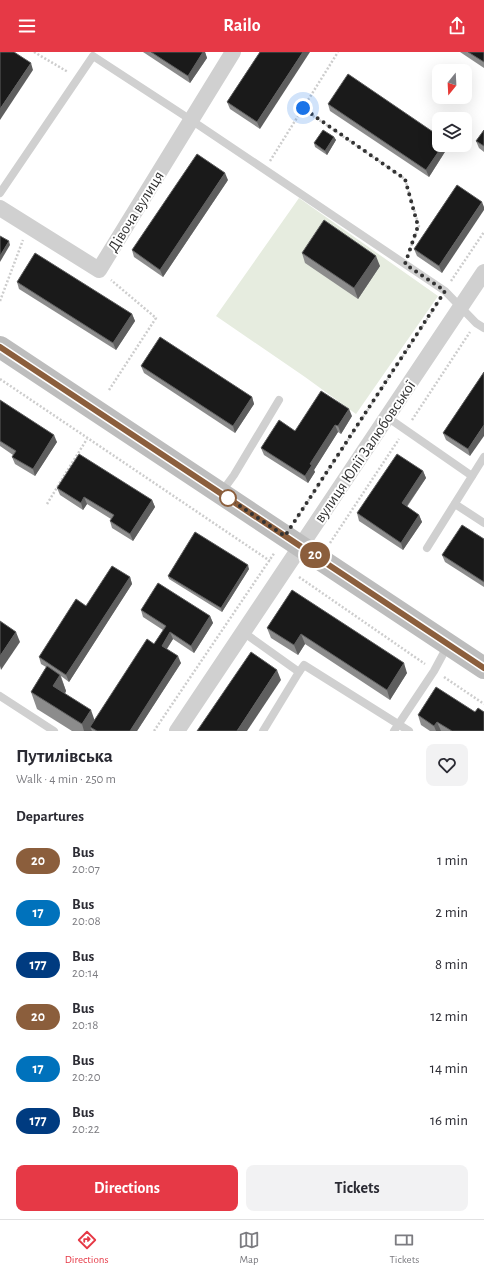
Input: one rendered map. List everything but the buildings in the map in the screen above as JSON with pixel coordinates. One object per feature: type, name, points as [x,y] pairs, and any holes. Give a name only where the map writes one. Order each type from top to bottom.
[{"type":"main road","points":[[0,347],[484,668]]},
{"type":"street","name":"Дівоча вулиця","points":[[0,208],[99,270],[233,52]]},
{"type":"street","name":"вулиця Юлії Залюбовської","points":[[177,731],[243,632],[293,541],[387,417],[484,272]]},
{"type":"lane","points":[[0,193],[95,54],[445,291],[476,323],[484,328]]},
{"type":"lane","points":[[221,493],[234,475],[279,400]]},
{"type":"lane","points":[[387,417],[472,476]]},
{"type":"lane","points":[[428,548],[484,457]]},
{"type":"lane","points":[[455,504],[484,524]]},
{"type":"lane","points":[[243,632],[300,672]]},
{"type":"lane","points":[[394,731],[434,670],[449,644]]},
{"type":"lane","points":[[263,731],[304,665],[409,731]]},
{"type":"lane","points":[[0,696],[54,731]]},
{"type":"path","points":[[34,52],[78,78]]},
{"type":"path","points":[[265,170],[338,52]]},
{"type":"path","points":[[303,108],[405,179],[418,226],[405,264]]},
{"type":"path","points":[[0,301],[28,226]]},
{"type":"path","points":[[293,541],[445,291],[484,232]]},
{"type":"path","points":[[99,270],[156,318],[109,390]]},
{"type":"path","points":[[0,379],[87,439],[269,560],[154,731]]},
{"type":"path","points":[[47,504],[87,439]]},
{"type":"path","points":[[67,471],[72,475]]},
{"type":"path","points":[[300,578],[484,704]]},
{"type":"shaded area","points":[[299,198],[438,296],[356,414],[216,316]]},
{"type":"bus line","name":"20","points":[[0,347],[484,668]]},
{"type":"route","points":[[228,498],[285,536],[445,291],[405,264],[418,226],[405,179],[303,108]]}]
